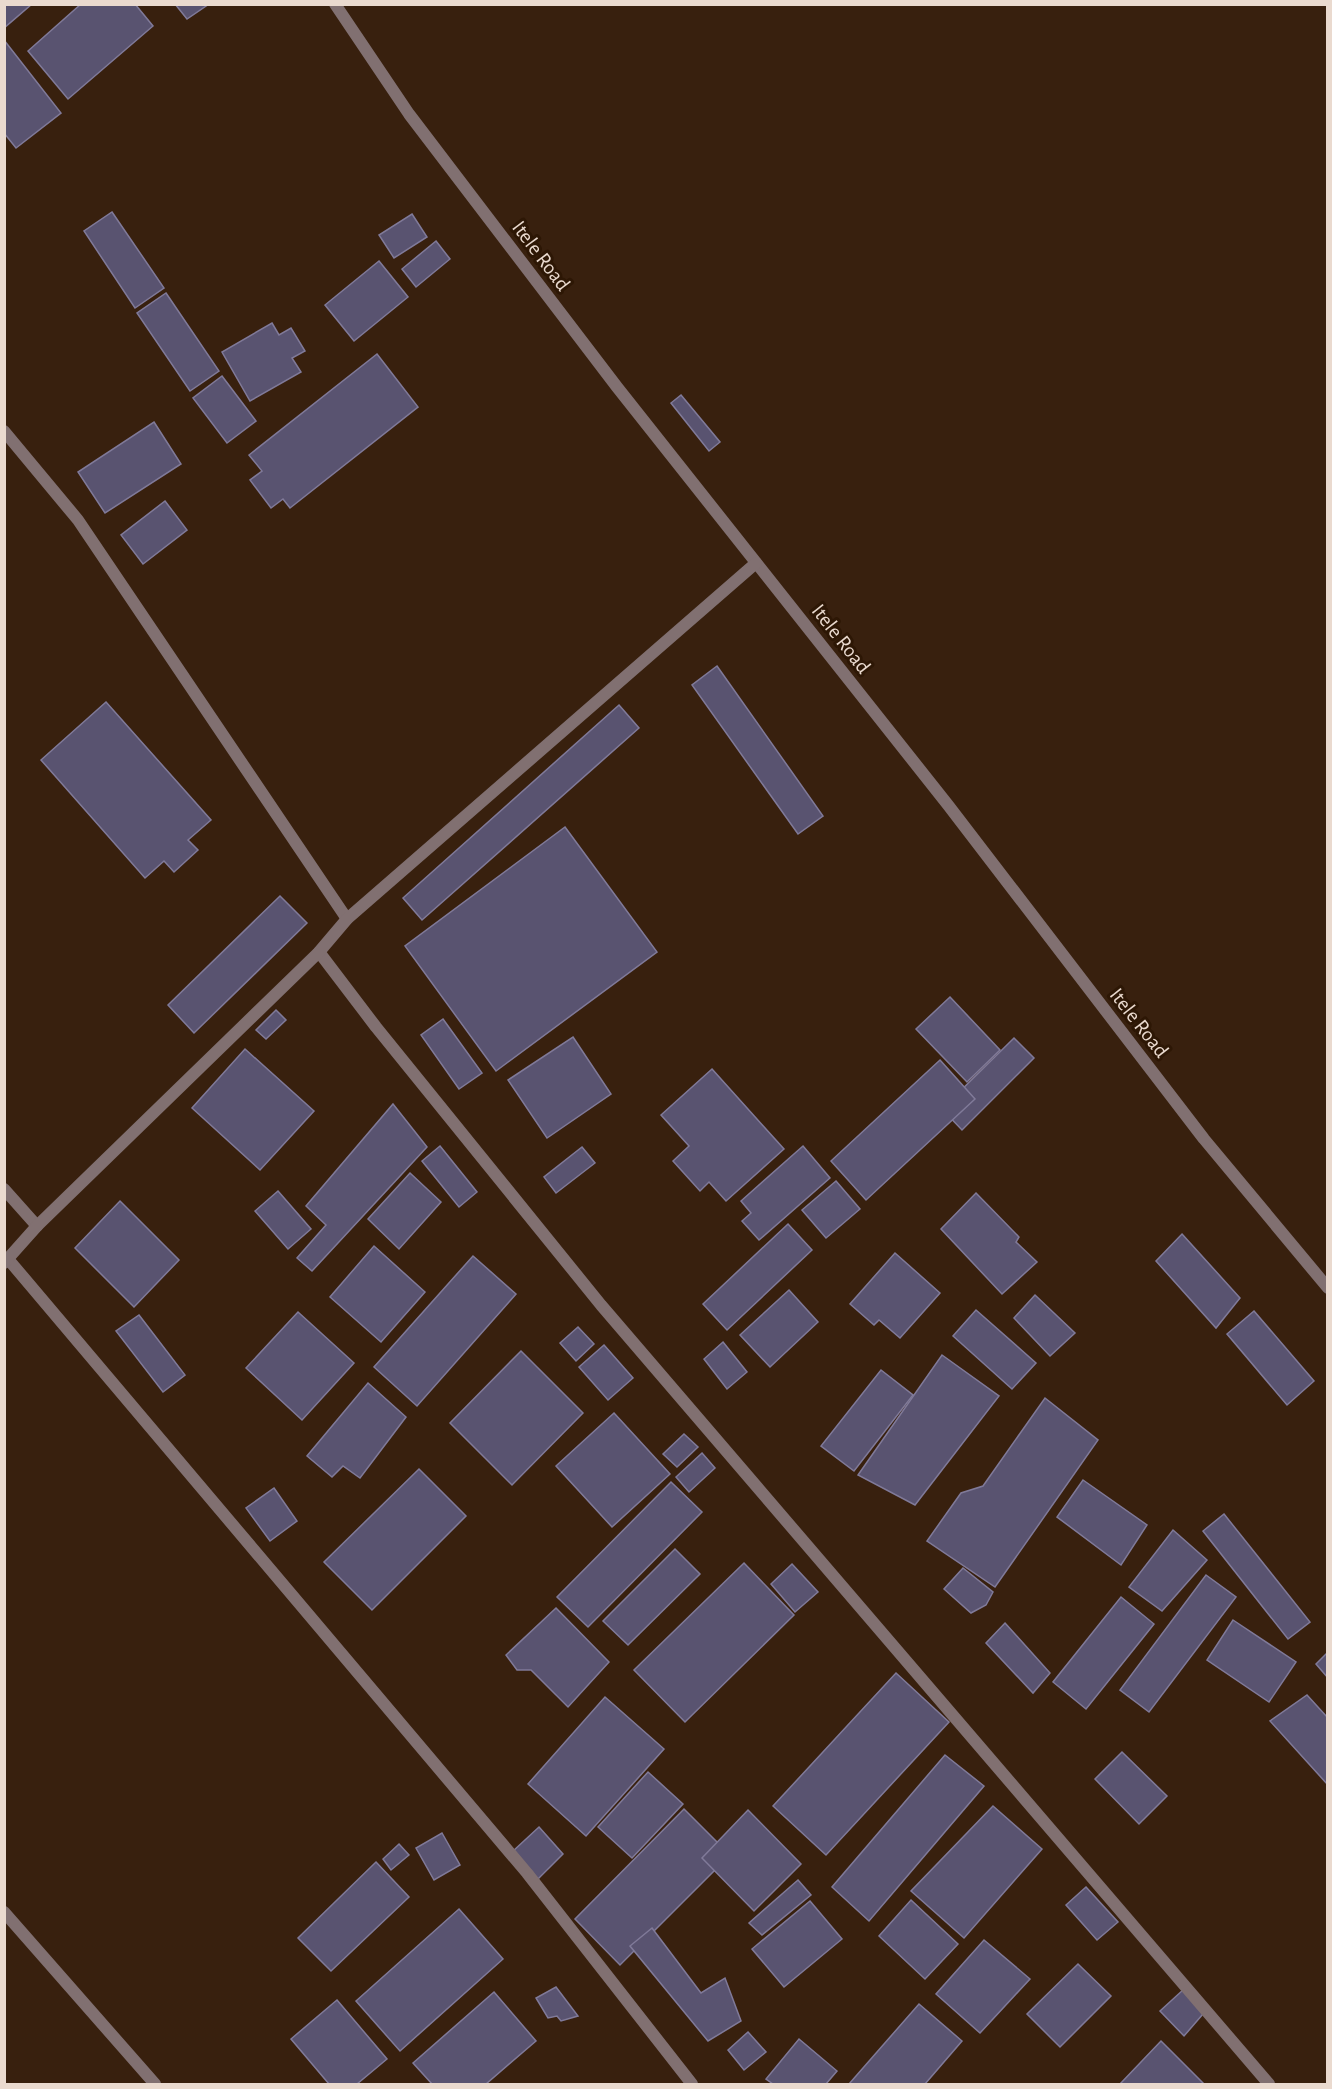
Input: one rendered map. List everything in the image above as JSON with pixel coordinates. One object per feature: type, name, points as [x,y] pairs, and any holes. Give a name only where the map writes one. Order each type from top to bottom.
[{"type":"street","name":"Itele Road","points":[[335,4],[408,114],[617,387],[948,805],[1204,1140],[1328,1288]]},
{"type":"street","points":[[4,431],[78,520],[347,919]]},
{"type":"street","points":[[692,2085],[527,1873],[6,1261],[37,1226],[319,952],[347,919],[756,563]]},
{"type":"street","points":[[319,952],[376,1027],[601,1305],[1269,2085]]},
{"type":"street","points":[[4,1189],[37,1226]]},
{"type":"street","points":[[4,1912],[155,2085]]},
{"type":"building","points":[[4,4],[32,4],[4,28]]},
{"type":"building","points":[[81,4],[135,4],[153,26],[68,99],[28,51]]},
{"type":"building","points":[[175,4],[209,4],[187,19]]},
{"type":"building","points":[[4,40],[61,113],[16,148],[4,133]]},
{"type":"building","points":[[112,212],[164,288],[135,308],[84,231]]},
{"type":"building","points":[[412,214],[427,237],[394,258],[379,235]]},
{"type":"building","points":[[436,241],[450,259],[416,287],[402,269]]},
{"type":"building","points":[[379,261],[408,297],[354,341],[325,305]]},
{"type":"building","points":[[166,293],[219,371],[190,391],[137,313]]},
{"type":"building","points":[[272,323],[279,335],[291,328],[305,351],[292,358],[301,372],[250,401],[222,352]]},
{"type":"building","points":[[377,354],[418,407],[290,508],[283,499],[271,508],[250,480],[262,471],[249,455]]},
{"type":"building","points":[[222,376],[256,421],[227,443],[193,398]]},
{"type":"building","points":[[681,395],[720,442],[709,451],[671,403]]},
{"type":"building","points":[[154,422],[181,464],[105,513],[78,472]]},
{"type":"building","points":[[165,501],[187,530],[143,564],[121,535]]},
{"type":"building","points":[[717,666],[823,816],[798,834],[692,685]]},
{"type":"building","points":[[106,702],[211,820],[188,840],[198,850],[174,872],[164,861],[145,878],[41,760]]},
{"type":"building","points":[[619,705],[639,728],[422,920],[403,898]]},
{"type":"building","points":[[565,827],[657,952],[496,1071],[405,946]]},
{"type":"building","points":[[280,896],[307,923],[194,1033],[168,1005]]},
{"type":"building","points":[[950,997],[1000,1050],[967,1082],[916,1029]]},
{"type":"building","points":[[276,1010],[286,1020],[266,1039],[256,1030]]},
{"type":"building","points":[[443,1019],[482,1073],[459,1089],[421,1035]]},
{"type":"building","points":[[573,1037],[611,1094],[547,1138],[508,1080]]},
{"type":"building","points":[[1014,1038],[1034,1058],[962,1130],[942,1109]]},
{"type":"building","points":[[245,1049],[314,1111],[260,1170],[192,1108]]},
{"type":"building","points":[[940,1060],[975,1099],[866,1200],[831,1161]]},
{"type":"building","points":[[712,1069],[784,1149],[726,1201],[709,1182],[700,1191],[673,1161],[689,1146],[661,1115]]},
{"type":"building","points":[[393,1104],[427,1147],[312,1271],[297,1258],[326,1225],[306,1206]]},
{"type":"building","points":[[440,1146],[477,1192],[459,1207],[422,1161]]},
{"type":"building","points":[[803,1146],[830,1178],[759,1240],[742,1221],[751,1213],[741,1201]]},
{"type":"building","points":[[582,1147],[595,1163],[556,1193],[544,1177]]},
{"type":"building","points":[[410,1173],[441,1202],[399,1249],[368,1219]]},
{"type":"building","points":[[836,1181],[860,1209],[826,1238],[802,1210]]},
{"type":"building","points":[[278,1191],[311,1229],[288,1249],[255,1211]]},
{"type":"building","points":[[976,1193],[1019,1237],[1016,1242],[1037,1262],[1002,1294],[941,1229]]},
{"type":"building","points":[[120,1201],[179,1260],[134,1307],[75,1248]]},
{"type":"building","points":[[788,1224],[812,1250],[727,1330],[703,1304]]},
{"type":"building","points":[[1182,1234],[1240,1298],[1216,1328],[1156,1261]]},
{"type":"building","points":[[374,1246],[425,1292],[381,1342],[330,1297]]},
{"type":"building","points":[[895,1253],[940,1293],[900,1338],[879,1320],[874,1325],[850,1304]]},
{"type":"building","points":[[473,1256],[516,1294],[417,1406],[374,1367]]},
{"type":"building","points":[[789,1290],[818,1322],[770,1367],[740,1335]]},
{"type":"building","points":[[1035,1295],[1075,1333],[1050,1356],[1014,1318]]},
{"type":"building","points":[[976,1310],[1036,1363],[1012,1389],[953,1336]]},
{"type":"building","points":[[1254,1311],[1314,1381],[1287,1405],[1227,1334]]},
{"type":"building","points":[[298,1312],[354,1363],[302,1420],[246,1368]]},
{"type":"building","points":[[139,1315],[185,1375],[163,1392],[116,1331]]},
{"type":"building","points":[[578,1327],[594,1344],[576,1361],[560,1343]]},
{"type":"building","points":[[723,1342],[747,1372],[727,1389],[704,1359]]},
{"type":"building","points":[[604,1345],[633,1378],[608,1400],[579,1367]]},
{"type":"building","points":[[521,1351],[583,1413],[512,1485],[450,1423]]},
{"type":"building","points":[[942,1355],[999,1396],[915,1505],[858,1475]]},
{"type":"building","points":[[881,1370],[913,1395],[854,1471],[821,1446]]},
{"type":"building","points":[[368,1383],[406,1417],[360,1478],[343,1466],[332,1477],[307,1456]]},
{"type":"building","points":[[1045,1398],[1098,1440],[995,1587],[927,1541],[961,1493],[983,1486]]},
{"type":"building","points":[[614,1413],[670,1474],[612,1527],[556,1466]]},
{"type":"building","points":[[684,1434],[698,1447],[677,1467],[663,1454]]},
{"type":"building","points":[[702,1453],[715,1468],[689,1492],[676,1477]]},
{"type":"building","points":[[419,1469],[466,1516],[372,1610],[324,1562]]},
{"type":"building","points":[[1083,1480],[1147,1525],[1121,1565],[1057,1517]]},
{"type":"building","points":[[671,1482],[702,1512],[588,1627],[557,1597]]},
{"type":"building","points":[[274,1488],[297,1521],[270,1541],[246,1508]]},
{"type":"building","points":[[1224,1514],[1310,1622],[1288,1639],[1203,1531]]},
{"type":"building","points":[[1173,1530],[1207,1560],[1162,1611],[1129,1587]]},
{"type":"building","points":[[675,1549],[700,1574],[628,1645],[603,1621]]},
{"type":"building","points":[[744,1563],[794,1615],[685,1722],[634,1670]]},
{"type":"building","points":[[792,1564],[818,1592],[795,1612],[771,1584]]},
{"type":"building","points":[[963,1568],[993,1592],[986,1605],[971,1613],[944,1589]]},
{"type":"building","points":[[1206,1575],[1236,1597],[1149,1712],[1120,1690]]},
{"type":"building","points":[[1121,1597],[1154,1624],[1086,1709],[1053,1682]]},
{"type":"building","points":[[556,1608],[609,1662],[568,1707],[531,1670],[517,1670],[506,1655]]},
{"type":"building","points":[[1233,1620],[1296,1662],[1269,1702],[1207,1660]]},
{"type":"building","points":[[1005,1623],[1050,1673],[1033,1693],[986,1643]]},
{"type":"building","points":[[1328,1652],[1328,1678],[1316,1664]]},
{"type":"building","points":[[896,1673],[949,1722],[826,1855],[773,1806]]},
{"type":"building","points":[[1307,1695],[1328,1718],[1328,1785],[1270,1721]]},
{"type":"building","points":[[605,1697],[664,1749],[586,1836],[528,1784]]},
{"type":"building","points":[[1122,1752],[1167,1796],[1139,1824],[1095,1779]]},
{"type":"building","points":[[945,1755],[984,1786],[869,1921],[832,1887]]},
{"type":"building","points":[[648,1772],[683,1804],[632,1858],[598,1827]]},
{"type":"building","points":[[993,1806],[1042,1849],[964,1938],[911,1891]]},
{"type":"building","points":[[684,1809],[730,1855],[620,1965],[575,1919]]},
{"type":"building","points":[[748,1810],[801,1864],[754,1911],[702,1858]]},
{"type":"building","points":[[539,1827],[563,1854],[538,1879],[512,1852]]},
{"type":"building","points":[[442,1833],[460,1865],[434,1880],[416,1848]]},
{"type":"building","points":[[399,1844],[409,1855],[391,1870],[383,1859]]},
{"type":"building","points":[[376,1862],[409,1897],[331,1971],[298,1938]]},
{"type":"building","points":[[798,1880],[811,1895],[762,1935],[749,1923]]},
{"type":"building","points":[[1086,1887],[1118,1922],[1097,1940],[1066,1905]]},
{"type":"building","points":[[911,1900],[958,1944],[925,1979],[879,1936]]},
{"type":"building","points":[[810,1901],[842,1939],[784,1987],[752,1949]]},
{"type":"building","points":[[459,1909],[503,1959],[400,2051],[356,2001]]},
{"type":"building","points":[[652,1928],[701,1993],[725,1978],[741,2021],[708,2041],[630,1946]]},
{"type":"building","points":[[984,1940],[1030,1979],[980,2033],[936,1994]]},
{"type":"building","points":[[1078,1964],[1111,1996],[1060,2047],[1027,2014]]},
{"type":"building","points":[[556,1987],[578,2016],[561,2021],[557,2016],[548,2018],[536,1998]]},
{"type":"building","points":[[1184,1989],[1203,2014],[1184,2036],[1160,2011]]},
{"type":"building","points":[[494,1992],[536,2041],[486,2084],[432,2084],[413,2063]]},
{"type":"building","points":[[337,2000],[387,2059],[357,2084],[329,2084],[291,2039]]},
{"type":"building","points":[[919,2004],[962,2041],[925,2084],[849,2084]]},
{"type":"building","points":[[748,2032],[766,2052],[744,2070],[728,2050]]},
{"type":"building","points":[[799,2039],[837,2071],[826,2084],[773,2084],[766,2079]]},
{"type":"building","points":[[1161,2041],[1204,2084],[1120,2084]]}]
